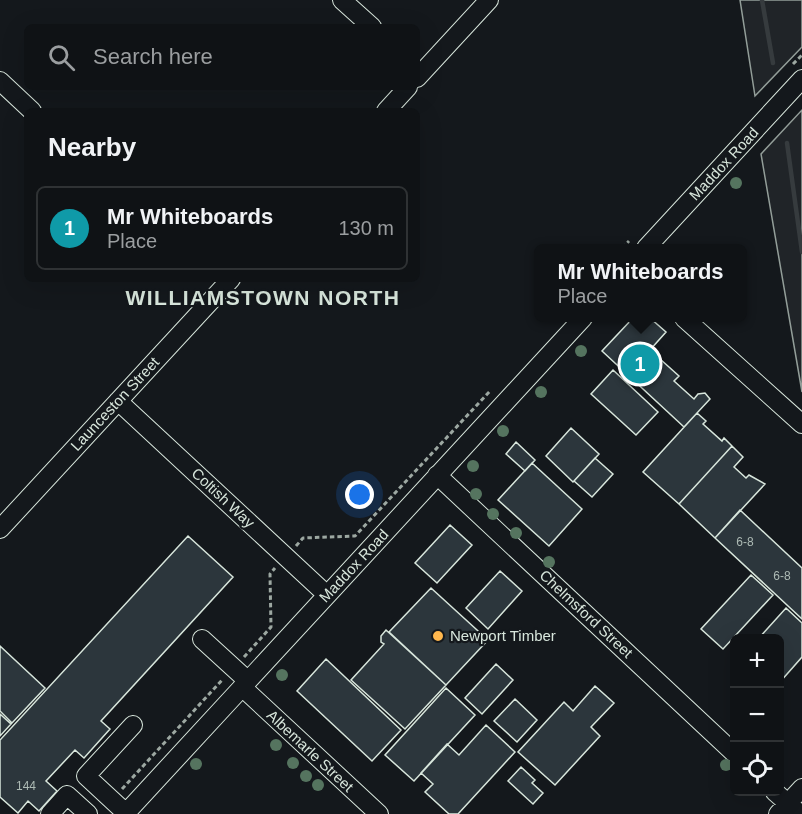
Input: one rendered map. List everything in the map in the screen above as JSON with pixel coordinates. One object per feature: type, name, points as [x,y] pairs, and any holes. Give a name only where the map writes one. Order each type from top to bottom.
[{"type":"street","points":[[342,0],[369,24]]},
{"type":"street","points":[[420,71],[489,0]]},
{"type":"street","name":"Maddox Road","points":[[651,244],[802,79]]},
{"type":"street","points":[[0,81],[29,108]]},
{"type":"street","points":[[389,108],[405,90]]},
{"type":"street","name":"Launceston Street","points":[[0,529],[118,401],[222,282]]},
{"type":"street","name":"Maddox Road","points":[[125,814],[579,322]]},
{"type":"street","points":[[688,322],[802,424]]},
{"type":"street","name":"Coltish Way","points":[[118,401],[327,595]]},
{"type":"street","name":"Chelmsford Street","points":[[437,475],[730,748]]},
{"type":"street","name":"Albemarle Street","points":[[202,639],[234,668],[245,684],[379,814]]},
{"type":"street","points":[[125,814],[86,776],[133,724]]},
{"type":"street","points":[[785,806],[802,788]]},
{"type":"street","points":[[50,814],[67,795],[88,814]]},
{"type":"path","points":[[111,800],[271,627],[270,574],[303,538],[355,536],[493,388]]},
{"type":"shaded area","points":[[740,0],[802,0],[802,47],[755,96]]},
{"type":"shaded area","points":[[802,110],[802,392],[761,154]]},
{"type":"building","points":[[629,322],[655,322],[666,332],[650,350],[679,376],[674,381],[694,399],[698,394],[705,393],[710,399],[684,427],[602,351]]},
{"type":"building","points":[[613,370],[658,412],[636,435],[591,394]]},
{"type":"building","points":[[697,413],[706,421],[703,424],[722,441],[724,438],[732,446],[679,504],[643,472]]},
{"type":"building","points":[[571,428],[599,454],[573,482],[546,456]]},
{"type":"building","points":[[516,442],[535,460],[525,471],[506,454]]},
{"type":"building","points":[[732,446],[743,457],[734,467],[746,478],[749,475],[765,484],[715,538],[679,504]]},
{"type":"building","points":[[595,458],[613,474],[592,497],[574,481]]},
{"type":"building","points":[[532,463],[582,509],[549,546],[498,500]]},
{"type":"building","points":[[740,510],[802,568],[802,619],[715,538]]},
{"type":"building","points":[[450,525],[472,545],[437,583],[415,563]]},
{"type":"building","points":[[188,536],[233,577],[101,721],[110,729],[84,758],[75,750],[46,781],[57,791],[39,811],[28,801],[18,813],[0,797],[0,740]]},
{"type":"building","points":[[500,571],[522,591],[488,629],[466,608]]},
{"type":"building","points":[[751,575],[773,595],[737,634],[730,634],[730,641],[723,649],[701,629]]},
{"type":"building","name":"Newport Timber","points":[[431,588],[488,640],[446,685],[389,632]]},
{"type":"building","points":[[786,608],[802,623],[802,657],[784,677],[784,634],[763,634]]},
{"type":"building","points":[[386,630],[446,685],[405,729],[351,680],[384,644],[381,642],[381,636]]},
{"type":"building","points":[[0,646],[45,688],[12,723],[0,711]]},
{"type":"building","points":[[326,659],[401,730],[372,761],[297,691]]},
{"type":"building","points":[[496,664],[513,680],[482,714],[465,698]]},
{"type":"building","points":[[595,686],[614,703],[591,727],[600,736],[555,785],[518,752],[564,702],[573,711]]},
{"type":"building","points":[[446,688],[475,715],[414,781],[385,755]]},
{"type":"building","points":[[515,699],[537,720],[517,742],[494,721]]},
{"type":"building","points":[[0,714],[11,724],[0,736]]},
{"type":"building","points":[[486,725],[515,752],[458,814],[449,814],[425,792],[433,784],[421,773],[447,744],[459,755]]},
{"type":"building","points":[[521,767],[535,780],[532,783],[543,793],[533,804],[508,781]]},
{"type":"waterway","points":[[762,0],[773,63]]},
{"type":"waterway","points":[[787,143],[802,252]]},
{"type":"place","name":"Mr Whiteboards","points":[[640,364]]},
{"type":"place","name":"Newport Timber","points":[[438,636]]},
{"type":"district","name":"WILLIAMSTOWN NORTH","points":[[263,298]]}]
